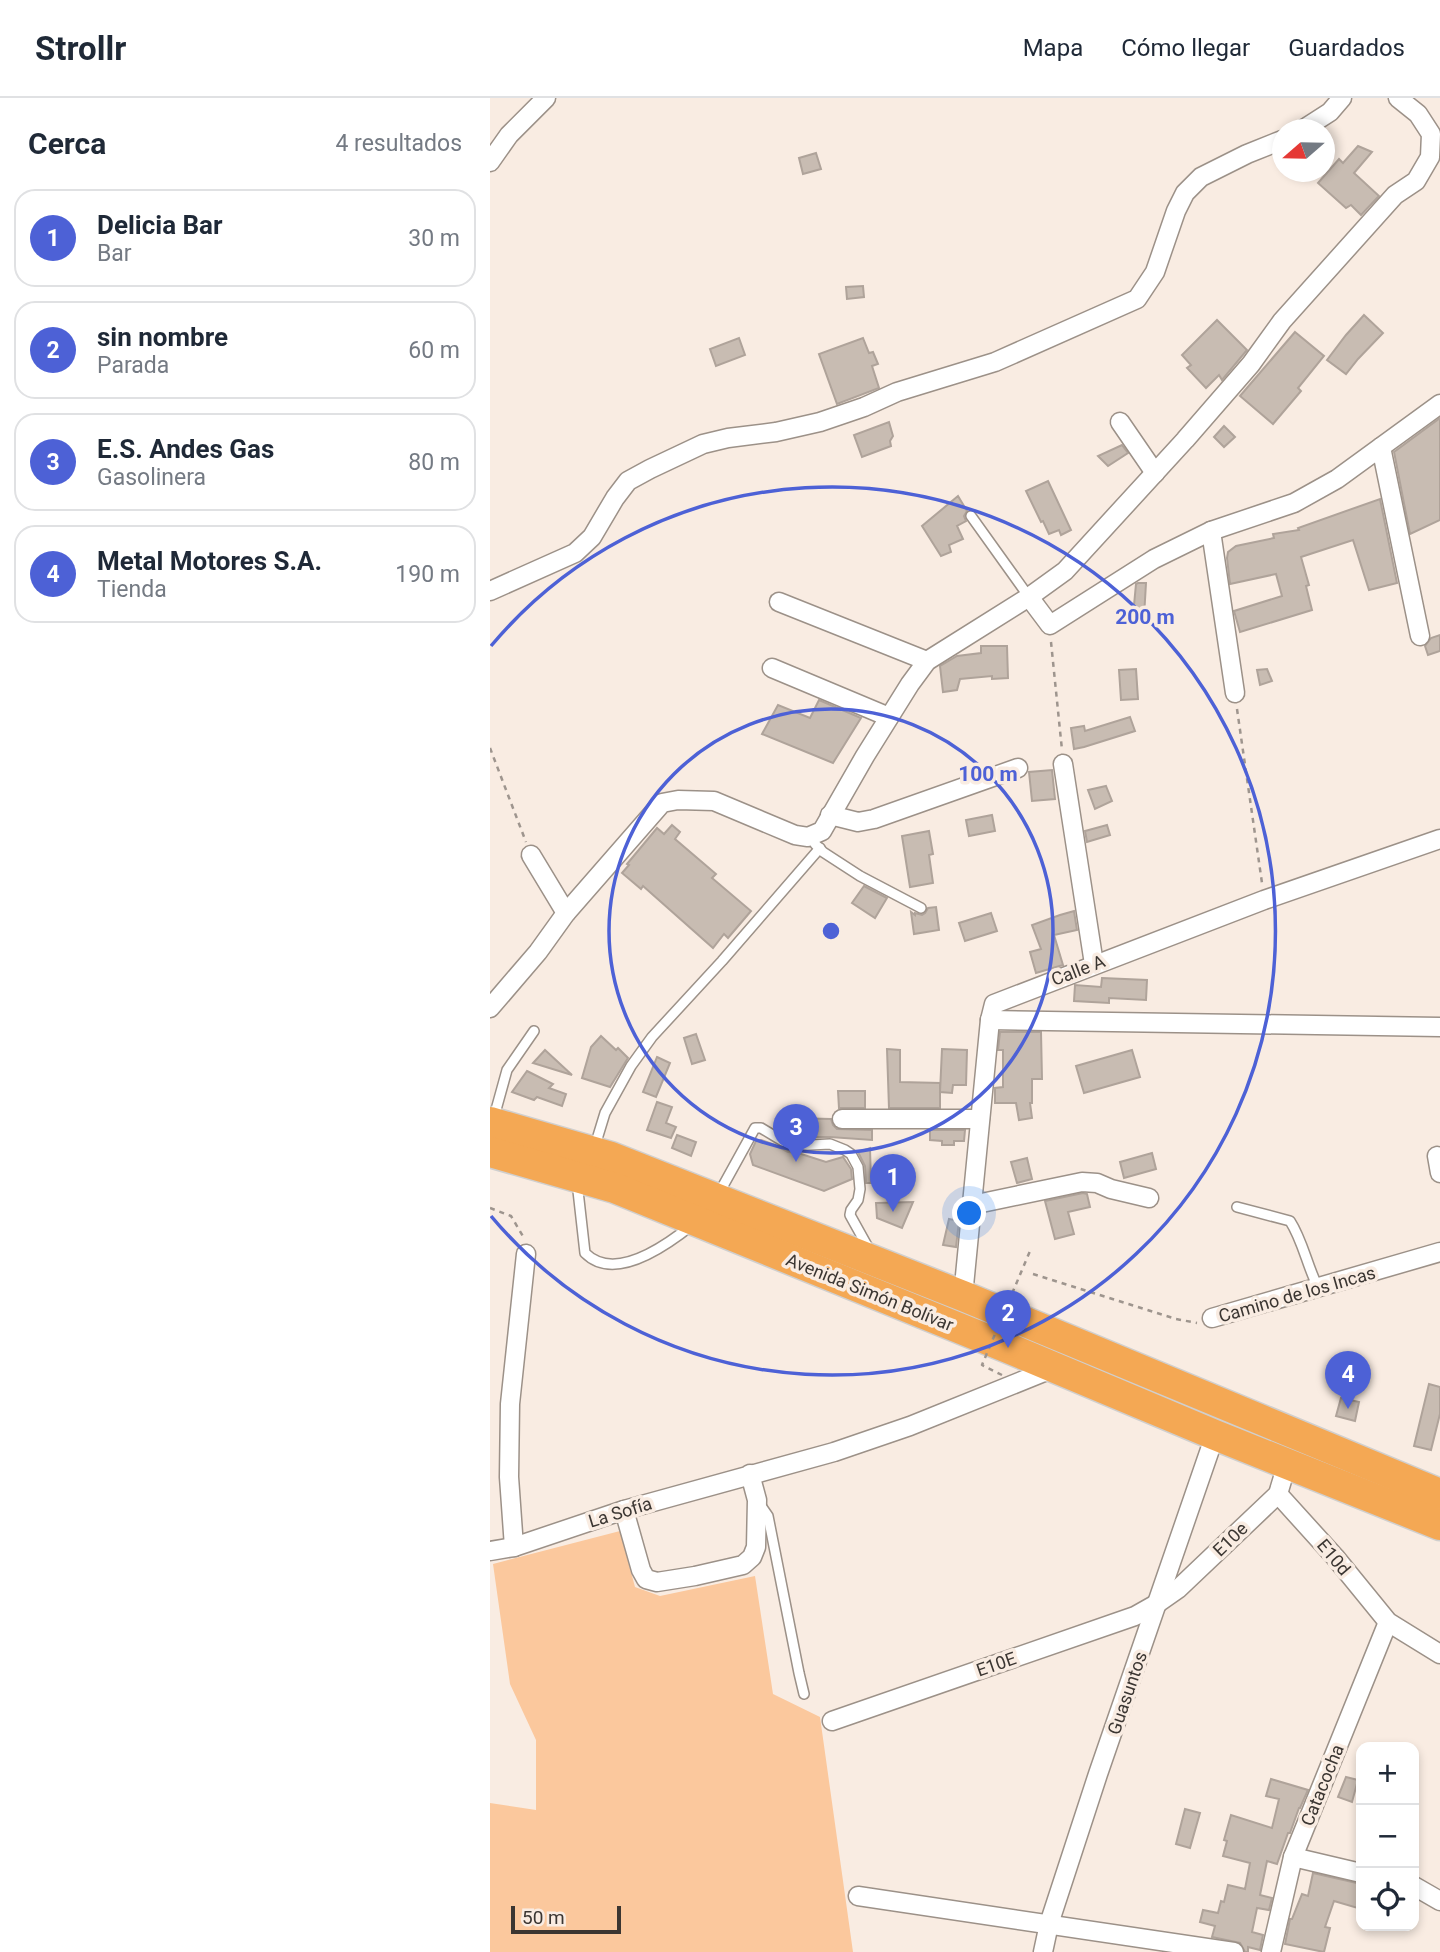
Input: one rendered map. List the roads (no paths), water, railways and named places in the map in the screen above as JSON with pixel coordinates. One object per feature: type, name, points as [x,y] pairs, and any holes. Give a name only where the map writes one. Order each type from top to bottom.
[{"type":"highway","name":"Avenida Simón Bolívar","points":[[491,1122],[611,1157],[716,1198],[963,1296],[1440,1494]]},
{"type":"highway","name":"Avenida Simón Bolívar","points":[[490,1152],[615,1188],[1440,1525]]},
{"type":"street","points":[[490,162],[509,135],[546,98]]},
{"type":"street","points":[[1319,119],[1330,112],[1342,98]]},
{"type":"street","points":[[490,1008],[538,952],[566,913],[662,803],[678,800],[714,801],[814,842],[889,717],[927,661],[1029,597],[1065,571],[1251,364],[1282,321],[1395,195],[1416,181],[1430,157],[1431,134],[1418,114],[1398,98]]},
{"type":"street","points":[[490,591],[575,553],[592,537],[628,481],[703,444],[820,422],[897,392],[995,362],[1137,299],[1155,272],[1185,193],[1200,177],[1272,144]]},
{"type":"street","points":[[1029,597],[1050,625],[1154,559],[1211,531],[1294,503],[1336,479],[1440,404]]},
{"type":"street","points":[[1119,422],[1155,473]]},
{"type":"street","points":[[1381,447],[1420,636]]},
{"type":"street","points":[[1211,531],[1235,693]]},
{"type":"street","points":[[779,602],[927,661]]},
{"type":"street","points":[[772,668],[889,717]]},
{"type":"street","points":[[1063,764],[1094,964]]},
{"type":"street","points":[[830,816],[858,822],[874,819],[1018,768]]},
{"type":"street","name":"Calle A","points":[[990,1020],[994,1004],[1003,999],[1264,900],[1440,839]]},
{"type":"street","points":[[531,855],[566,913]]},
{"type":"street","points":[[963,1296],[990,1020],[1440,1027]]},
{"type":"street","points":[[842,1119],[980,1119]]},
{"type":"street","points":[[972,1205],[1082,1182],[1097,1183],[1149,1198]]},
{"type":"street","name":"Camino de los Incas","points":[[1212,1318],[1440,1252]]},
{"type":"street","points":[[514,1547],[509,1477],[510,1404],[526,1254]]},
{"type":"street","name":"La Sofía","points":[[490,1551],[514,1547],[624,1510],[834,1452],[910,1426],[1054,1368]]},
{"type":"street","name":"Guasuntos","points":[[1043,1952],[1049,1924],[1098,1774],[1215,1435]]},
{"type":"street","name":"E10e","points":[[1158,1604],[1178,1589],[1278,1494],[1287,1464]]},
{"type":"street","points":[[624,1510],[646,1579],[657,1582],[743,1565],[752,1557],[756,1547],[757,1500],[750,1474]]},
{"type":"street","name":"E10d","points":[[1278,1494],[1335,1557],[1388,1622]]},
{"type":"street","name":"E10E","points":[[832,1721],[1135,1616],[1158,1604]]},
{"type":"street","points":[[1388,1622],[1440,1654]]},
{"type":"street","name":"Catacocha","points":[[1270,1952],[1293,1857],[1388,1622]]},
{"type":"street","points":[[1293,1857],[1356,1872]]},
{"type":"street","points":[[1419,1889],[1440,1901]]},
{"type":"street","points":[[858,1896],[1234,1952]]},
{"type":"lane","points":[[971,516],[1029,597]]},
{"type":"lane","points":[[593,1152],[605,1113],[631,1066],[652,1037],[722,961],[814,842],[874,884],[921,908]]},
{"type":"lane","points":[[491,1122],[507,1070],[534,1031]]},
{"type":"lane","points":[[716,1198],[755,1128],[761,1128],[791,1146],[830,1144],[845,1150],[851,1154],[858,1167],[860,1194],[850,1215],[876,1262]]},
{"type":"lane","points":[[576,1177],[585,1253],[593,1261],[608,1265],[641,1258],[668,1244],[696,1222]]},
{"type":"lane","points":[[1237,1207],[1290,1221],[1318,1287]]},
{"type":"lane","points":[[757,1500],[768,1516],[804,1694]]},
{"type":"place","name":"E.S. Andes Gas","points":[[796,1162]]},
{"type":"place","name":"Delicia Bar","points":[[893,1212]]},
{"type":"place","name":"sin nombre","points":[[1008,1348]]},
{"type":"place","name":"Metal Motores S.A.","points":[[1348,1409]]}]
